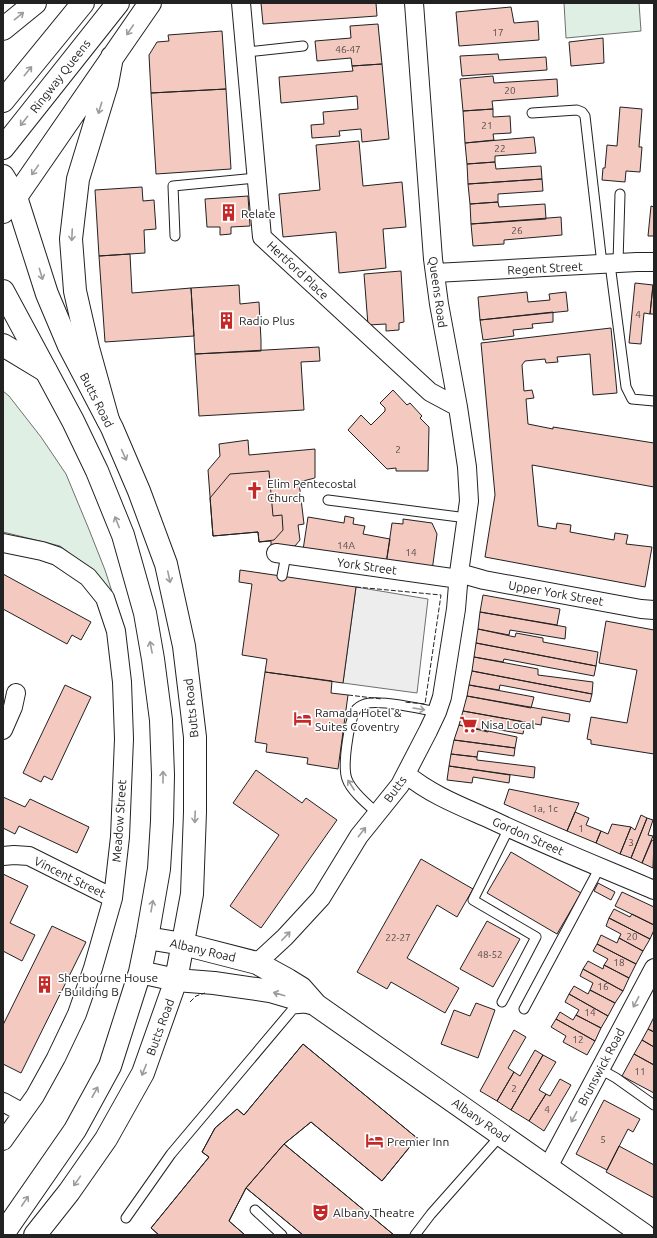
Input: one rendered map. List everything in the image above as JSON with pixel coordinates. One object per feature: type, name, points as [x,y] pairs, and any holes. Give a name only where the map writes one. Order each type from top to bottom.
[{"type":"main road","points":[[3,29],[35,3]]},
{"type":"main road","points":[[3,102],[83,3]]},
{"type":"main road","name":"Ringway Queens","points":[[3,148],[118,3]]},
{"type":"main road","points":[[10,205],[150,3]]},
{"type":"main road","points":[[108,420],[88,348],[75,291],[71,238],[78,179],[107,84],[112,57]]},
{"type":"main road","name":"Butts Road","points":[[3,176],[10,205],[47,294],[69,346],[108,420],[140,491],[166,564],[184,646],[195,737],[196,812],[192,894],[176,980],[143,1074],[106,1139],[69,1192],[35,1235]]},
{"type":"main road","points":[[3,291],[73,421],[97,471],[123,535],[145,613],[154,659],[161,720],[163,775],[159,868],[147,938],[140,972],[110,1066],[75,1130],[3,1234]]},
{"type":"main road","points":[[3,345],[46,370]]},
{"type":"main road","name":"Albany Road","points":[[147,938],[183,944],[258,963],[288,980],[301,988],[318,1006],[644,1235]]},
{"type":"main road","name":"Albany Road","points":[[140,972],[176,980],[214,983],[270,991],[318,1006]]},
{"type":"street","name":"Hertford Place","points":[[241,3],[262,237],[430,392],[458,408]]},
{"type":"street","name":"Queens Road","points":[[414,3],[435,273],[467,467],[469,501],[459,576]]},
{"type":"street","name":"Regent Street","points":[[435,273],[654,262]]},
{"type":"street","name":"Meadow Street","points":[[3,543],[42,551],[57,556],[88,577],[105,598],[116,631],[122,682],[124,738],[120,837],[112,898],[93,968],[77,1014],[56,1058],[35,1096],[3,1141]]},
{"type":"street","name":"York Street","points":[[280,554],[459,576]]},
{"type":"street","name":"Upper York Street","points":[[459,576],[641,609],[654,610]]},
{"type":"street","name":"Butts","points":[[258,963],[285,937],[320,898],[359,836],[400,785],[406,774],[437,712],[442,697],[456,609],[459,576]]},
{"type":"street","points":[[3,730],[13,707],[16,693]]},
{"type":"street","name":"Gordon Street","points":[[406,774],[434,793],[509,828],[654,890]]},
{"type":"street","name":"Vincent Street","points":[[3,856],[29,856],[112,898]]},
{"type":"street","name":"Brunswick Road","points":[[548,1167],[654,968]]},
{"type":"street","points":[[3,1102],[23,1113]]},
{"type":"lane","points":[[246,52],[303,46]]},
{"type":"lane","points":[[532,113],[577,110],[582,112],[585,116],[610,264],[626,387],[632,399],[654,401]]},
{"type":"lane","points":[[175,236],[173,186],[257,178]]},
{"type":"lane","points":[[610,264],[620,194]]},
{"type":"lane","points":[[328,500],[467,518]]},
{"type":"lane","points":[[280,554],[282,576]]},
{"type":"lane","points":[[377,813],[357,795],[347,780],[345,759],[350,725],[356,709],[366,703],[386,704],[437,712]]},
{"type":"lane","points":[[502,1002],[536,936],[473,900],[509,828]]},
{"type":"lane","points":[[524,1009],[600,867]]},
{"type":"lane","points":[[126,1218],[171,1154],[293,1009],[318,1006]]},
{"type":"lane","points":[[600,1069],[616,1078],[654,1105]]},
{"type":"lane","points":[[415,1235],[431,1214],[501,1135]]},
{"type":"lane","points":[[254,1210],[282,1235]]},
{"type":"green space","points":[[564,3],[639,3],[641,31],[566,38]]},
{"type":"green space","points":[[3,391],[9,396],[41,437],[66,474],[105,570],[115,601],[93,571],[60,546],[3,532]]},
{"type":"shaded area","points":[[356,587],[428,599],[417,693],[343,683]]},
{"type":"building","points":[[261,3],[376,3],[377,16],[263,24]]},
{"type":"building","points":[[511,7],[514,23],[538,21],[539,40],[459,46],[456,12]]},
{"type":"building","points":[[378,24],[382,64],[352,66],[351,58],[317,61],[315,41],[351,38],[350,26]]},
{"type":"building","points":[[222,31],[226,89],[151,93],[149,55],[157,42],[169,41],[168,35]]},
{"type":"building","points":[[603,38],[604,63],[571,66],[569,42]]},
{"type":"building","points":[[498,54],[499,60],[546,57],[547,70],[462,76],[460,56]]},
{"type":"building","points":[[382,64],[389,139],[362,142],[361,129],[339,131],[340,136],[312,138],[311,125],[324,124],[323,112],[358,109],[357,96],[281,103],[279,77],[353,71],[352,66]]},
{"type":"building","points":[[493,76],[494,83],[557,79],[558,96],[492,101],[493,109],[463,111],[460,79]]},
{"type":"building","points":[[226,89],[231,169],[156,174],[151,93]]},
{"type":"building","points":[[620,107],[642,109],[639,147],[642,147],[640,172],[626,171],[625,182],[602,180],[603,168],[605,168],[607,145],[617,146]]},
{"type":"building","points":[[493,109],[493,117],[510,116],[511,133],[493,134],[494,140],[465,143],[463,111]]},
{"type":"building","points":[[534,137],[536,153],[495,156],[495,162],[467,164],[465,143]]},
{"type":"building","points":[[359,141],[363,186],[402,182],[406,227],[383,229],[386,268],[339,273],[336,232],[283,237],[279,194],[320,190],[316,145]]},
{"type":"building","points":[[495,162],[496,169],[541,166],[542,179],[468,184],[467,164]]},
{"type":"building","points":[[542,179],[543,191],[498,194],[498,202],[470,204],[468,184]]},
{"type":"building","points":[[142,187],[143,201],[154,200],[156,229],[144,230],[145,253],[99,256],[95,190]]},
{"type":"building","name":"Relate","points":[[248,196],[250,226],[231,227],[231,234],[220,235],[220,227],[207,227],[205,199]]},
{"type":"building","points":[[498,202],[499,207],[545,204],[546,219],[471,224],[470,204]]},
{"type":"building","points":[[651,206],[654,207],[654,236],[648,236]]},
{"type":"building","points":[[561,217],[562,235],[504,240],[504,244],[473,246],[471,224]]},
{"type":"building","points":[[130,254],[132,293],[191,288],[194,336],[105,342],[99,256]]},
{"type":"building","points":[[401,271],[404,322],[399,323],[399,330],[386,331],[386,324],[368,325],[364,274]]},
{"type":"building","points":[[635,283],[653,285],[650,314],[644,313],[641,344],[629,343]]},
{"type":"building","name":"Radio Plus","points":[[239,285],[240,304],[259,302],[261,351],[195,354],[191,288]]},
{"type":"building","points":[[653,285],[654,314],[650,314]]},
{"type":"building","points":[[527,292],[528,302],[550,300],[549,294],[566,292],[568,311],[480,320],[478,297]]},
{"type":"building","points":[[553,312],[553,322],[532,324],[533,328],[513,330],[514,336],[483,340],[480,320]]},
{"type":"building","points":[[611,328],[617,393],[593,395],[590,354],[557,357],[558,362],[546,363],[545,359],[525,361],[522,365],[524,391],[532,390],[534,398],[526,399],[528,424],[553,429],[553,427],[654,443],[654,487],[532,465],[538,526],[556,529],[557,523],[571,525],[570,532],[614,540],[615,533],[628,535],[626,544],[652,547],[645,587],[485,557],[495,495],[481,343]]},
{"type":"building","points":[[319,347],[320,361],[301,362],[304,410],[199,416],[195,354]]},
{"type":"building","points":[[393,390],[407,405],[410,403],[422,416],[420,418],[429,427],[428,471],[396,471],[396,468],[387,469],[348,430],[361,415],[371,425],[385,411],[385,408],[380,403]]},
{"type":"building","name":"Elim Pentecostal Church","points":[[248,440],[249,455],[315,449],[315,478],[299,482],[304,524],[298,525],[300,540],[295,546],[271,548],[271,541],[259,542],[258,532],[213,536],[208,470],[220,456],[219,444]]},
{"type":"building","points":[[269,471],[273,516],[282,515],[283,530],[274,540],[259,542],[258,532],[213,536],[210,498],[230,474]]},
{"type":"building","points":[[345,516],[354,518],[353,524],[365,526],[363,534],[390,539],[386,564],[303,550],[308,517],[344,523]]},
{"type":"building","points":[[403,519],[432,523],[437,534],[432,571],[386,564],[392,523],[403,524]]},
{"type":"building","points":[[240,570],[356,587],[343,683],[265,672],[267,659],[242,655],[252,584],[239,582]]},
{"type":"building","points":[[3,574],[91,622],[81,640],[72,635],[67,644],[3,609]]},
{"type":"building","points":[[483,595],[560,609],[557,625],[480,612]]},
{"type":"building","points":[[480,612],[566,627],[565,639],[510,630],[509,635],[478,629]]},
{"type":"building","points":[[606,621],[654,630],[654,754],[591,744],[591,740],[587,739],[591,717],[627,723],[637,670],[599,663]]},
{"type":"building","points":[[478,629],[515,637],[516,633],[543,638],[543,642],[598,652],[596,666],[476,643]]},
{"type":"building","points":[[476,643],[596,666],[594,676],[504,659],[503,662],[474,657]]},
{"type":"building","points":[[474,657],[538,669],[538,675],[593,682],[592,694],[472,671]]},
{"type":"building","points":[[472,671],[592,694],[590,702],[500,685],[499,690],[469,685]]},
{"type":"building","name":"Ramada Hotel & Suites Coventry","points":[[265,672],[332,681],[331,693],[348,695],[338,769],[307,764],[308,758],[266,752],[267,744],[255,742]]},
{"type":"building","points":[[65,685],[91,697],[52,780],[44,776],[41,782],[23,773]]},
{"type":"building","points":[[469,685],[534,697],[531,708],[467,696]]},
{"type":"building","points":[[467,696],[570,714],[569,722],[542,717],[541,725],[463,711]]},
{"type":"building","points":[[463,711],[525,722],[523,734],[489,728],[488,732],[459,725]]},
{"type":"building","points":[[459,725],[517,737],[515,748],[454,740]]},
{"type":"building","points":[[454,740],[515,748],[514,756],[478,751],[477,757],[451,754]]},
{"type":"building","points":[[451,754],[477,757],[477,760],[535,767],[534,778],[449,766]]},
{"type":"building","points":[[449,766],[510,775],[509,783],[473,777],[472,783],[447,780]]},
{"type":"building","points":[[256,770],[302,803],[306,798],[337,820],[261,928],[230,906],[279,835],[233,803]]},
{"type":"building","points":[[509,789],[579,803],[567,831],[504,804]]},
{"type":"building","points":[[3,797],[25,807],[30,799],[89,827],[77,853],[19,826],[15,834],[3,828]]},
{"type":"building","points":[[575,812],[589,818],[586,825],[601,831],[596,843],[567,831]]},
{"type":"building","points":[[641,815],[647,818],[631,858],[620,854],[631,827],[635,830]]},
{"type":"building","points":[[647,818],[653,820],[648,835],[653,836],[642,863],[631,858]]},
{"type":"building","points":[[612,824],[631,827],[620,854],[596,843],[601,831],[608,834]]},
{"type":"building","points":[[652,840],[654,841],[653,868],[642,863]]},
{"type":"building","points":[[511,852],[581,893],[557,934],[487,893]]},
{"type":"building","points":[[421,859],[473,889],[457,917],[437,905],[407,958],[459,988],[445,1013],[391,982],[387,989],[357,972]]},
{"type":"building","points":[[3,874],[28,886],[10,923],[35,935],[22,961],[3,951]]},
{"type":"building","points":[[598,883],[615,892],[611,900],[594,891]]},
{"type":"building","points":[[622,892],[654,907],[654,925],[615,906]]},
{"type":"building","points":[[614,909],[630,917],[632,914],[654,925],[654,930],[650,939],[609,918]]},
{"type":"building","points":[[609,918],[650,939],[643,951],[619,938],[621,934],[606,926]]},
{"type":"building","points":[[487,921],[520,939],[493,987],[460,969]]},
{"type":"building","name":"Sherbourne House - Building B","points":[[52,926],[86,942],[21,1073],[3,1064],[3,1025]]},
{"type":"building","points":[[601,935],[617,943],[619,938],[643,951],[636,964],[597,944]]},
{"type":"building","points":[[597,944],[636,964],[629,978],[604,965],[608,959],[593,951]]},
{"type":"building","points":[[588,961],[603,969],[604,965],[629,978],[623,991],[583,969]]},
{"type":"building","points":[[583,969],[623,991],[615,1003],[590,990],[593,983],[580,976]]},
{"type":"building","points":[[574,986],[588,994],[590,990],[615,1003],[608,1016],[569,994]]},
{"type":"building","points":[[569,994],[608,1016],[601,1028],[576,1015],[579,1010],[565,1002]]},
{"type":"building","points":[[476,1003],[495,1010],[478,1058],[441,1044],[454,1010],[470,1016]]},
{"type":"building","points":[[560,1012],[573,1020],[576,1015],[601,1028],[595,1041],[556,1019]]},
{"type":"building","points":[[654,1017],[654,1032],[648,1029]]},
{"type":"building","points":[[556,1019],[595,1041],[587,1055],[563,1042],[566,1036],[551,1027]]},
{"type":"building","points":[[648,1029],[654,1032],[654,1047],[642,1040]]},
{"type":"building","points":[[514,1030],[526,1037],[508,1068],[514,1072],[497,1101],[480,1091]]},
{"type":"building","points":[[642,1040],[654,1047],[654,1065],[634,1054]]},
{"type":"building","name":"Premier Inn","points":[[303,1044],[417,1138],[382,1181],[311,1122],[284,1144],[394,1235],[303,1235],[246,1188],[229,1221],[245,1235],[159,1235],[151,1228],[209,1157],[202,1152],[215,1128],[237,1109],[244,1115]]},
{"type":"building","name":"Premier Inn","points":[[303,1044],[417,1138],[382,1181],[311,1122],[284,1144],[246,1188],[229,1221],[245,1235],[159,1235],[151,1228],[209,1157],[202,1152],[215,1128],[237,1109],[244,1115]]},
{"type":"building","points":[[535,1050],[543,1055],[511,1110],[497,1101],[514,1072],[520,1076]]},
{"type":"building","points":[[634,1054],[654,1065],[654,1093],[622,1076]]},
{"type":"building","points":[[543,1055],[556,1062],[539,1090],[546,1094],[529,1121],[511,1110]]},
{"type":"building","points":[[560,1079],[571,1085],[544,1131],[529,1121],[546,1094],[550,1096]]},
{"type":"building","points":[[604,1100],[640,1119],[633,1132],[628,1129],[607,1170],[576,1154]]},
{"type":"building","name":"Albany Theatre","points":[[284,1144],[394,1235],[303,1235],[246,1188]]},
{"type":"building","points":[[619,1146],[654,1165],[654,1198],[606,1172]]},
{"type":"fence","points":[[356,587],[441,595],[425,704],[404,702]]},
{"type":"fence","points":[[348,695],[382,699]]},
{"type":"fence","points":[[190,1002],[196,996],[205,993]]},
{"type":"place","name":"Relate","points":[[228,213]]},
{"type":"place","name":"Radio Plus","points":[[226,320]]},
{"type":"place","name":"Elim Pentecostal Church","points":[[254,490]]},
{"type":"place","name":"Ramada Hotel & Suites Coventry","points":[[302,719]]},
{"type":"place","name":"Nisa Local","points":[[468,724]]},
{"type":"place","name":"Sherbourne House - Building B","points":[[45,984]]},
{"type":"place","name":"Premier Inn","points":[[374,1141]]},
{"type":"place","name":"Albany Theatre","points":[[320,1212]]}]
